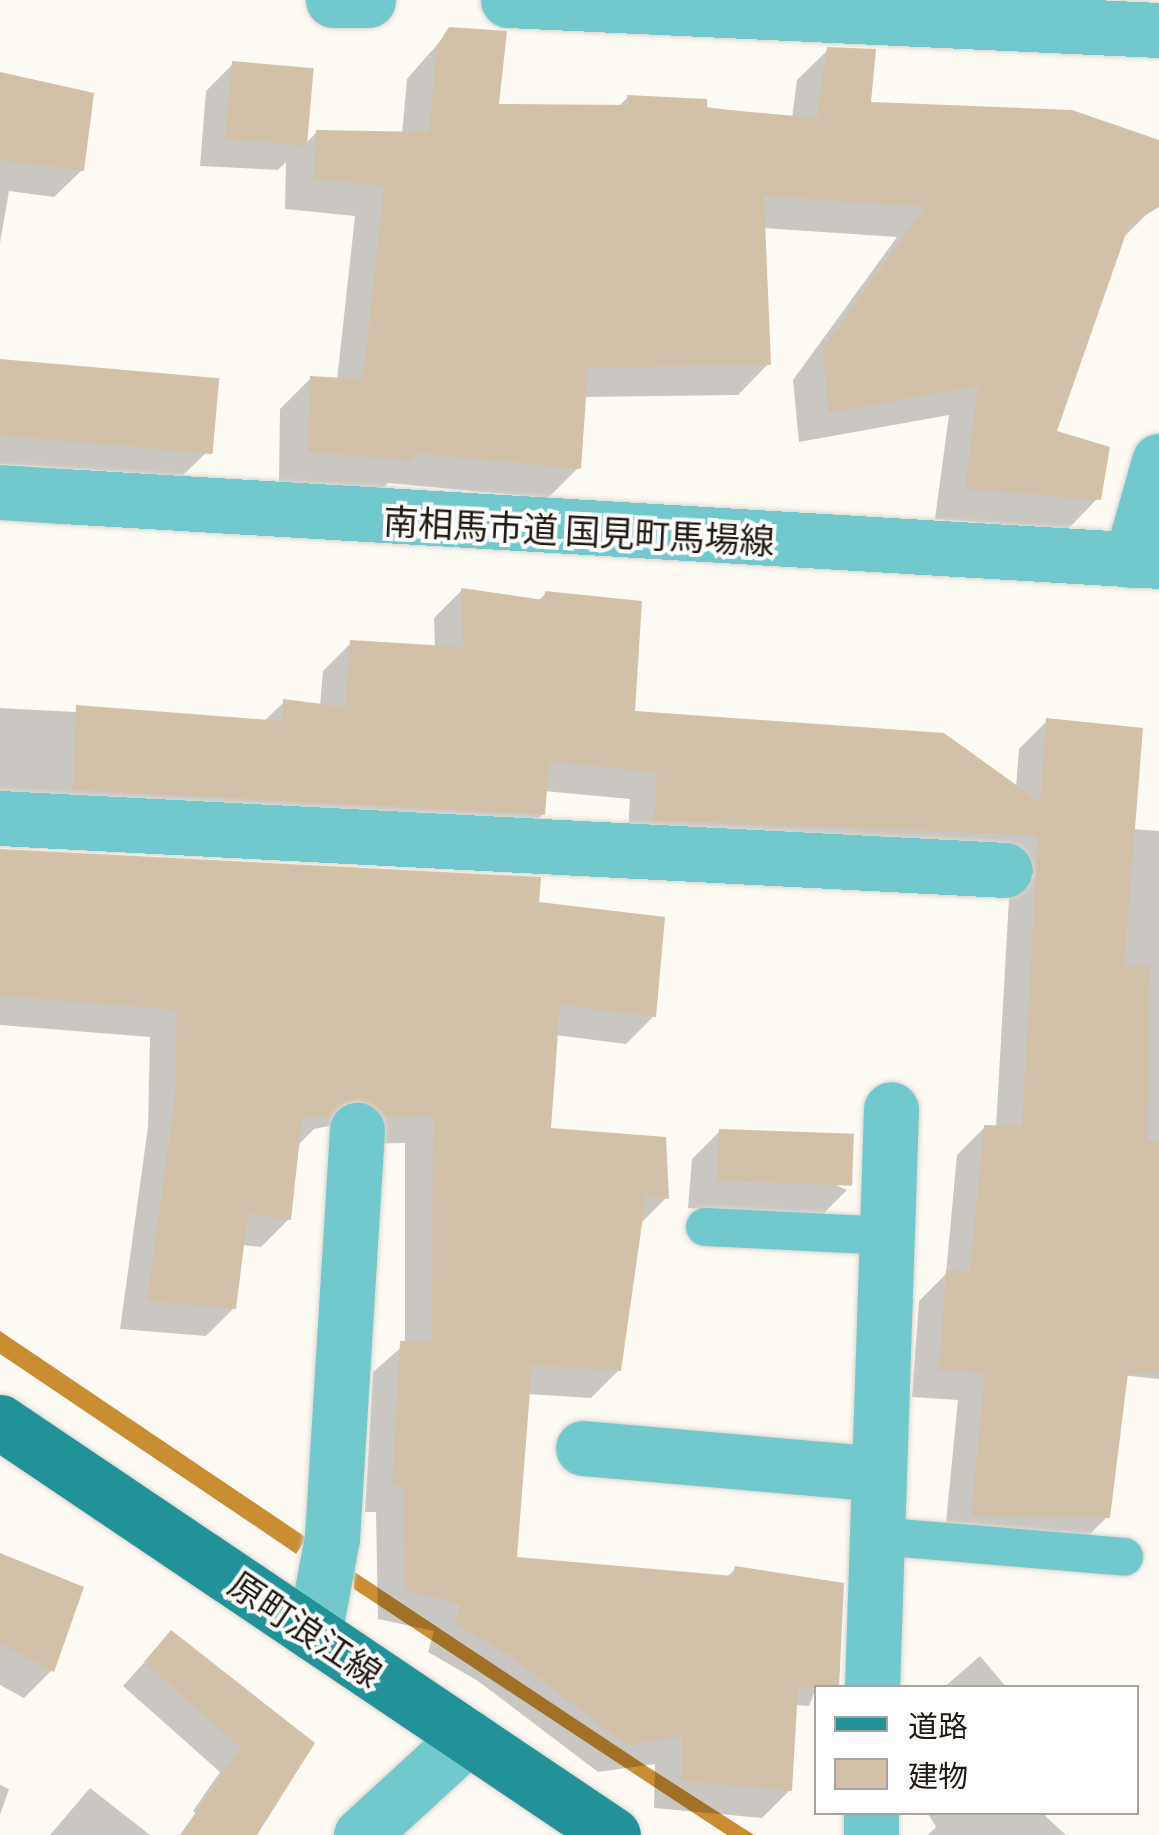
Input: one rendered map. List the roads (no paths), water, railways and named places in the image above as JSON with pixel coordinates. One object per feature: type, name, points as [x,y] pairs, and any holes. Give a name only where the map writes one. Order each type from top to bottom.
[{"type":"main road","name":"原町浪江線","points":[[0,1422],[612,1835]]},
{"type":"street","points":[[334,0],[368,0]]},
{"type":"street","points":[[508,0],[1159,30]]},
{"type":"street","points":[[1145,560],[1159,461]]},
{"type":"street","name":"南相馬市道 国見町馬場線","points":[[0,492],[1145,560]]},
{"type":"street","points":[[0,818],[1005,870]]},
{"type":"street","points":[[872,1685],[890,1109]]},
{"type":"street","points":[[314,1634],[328,1558],[357,1130]]},
{"type":"street","points":[[584,1448],[878,1474]]},
{"type":"street","points":[[362,1835],[468,1737]]},
{"type":"lane","points":[[704,1227],[886,1236]]},
{"type":"lane","points":[[876,1536],[1124,1557]]}]
